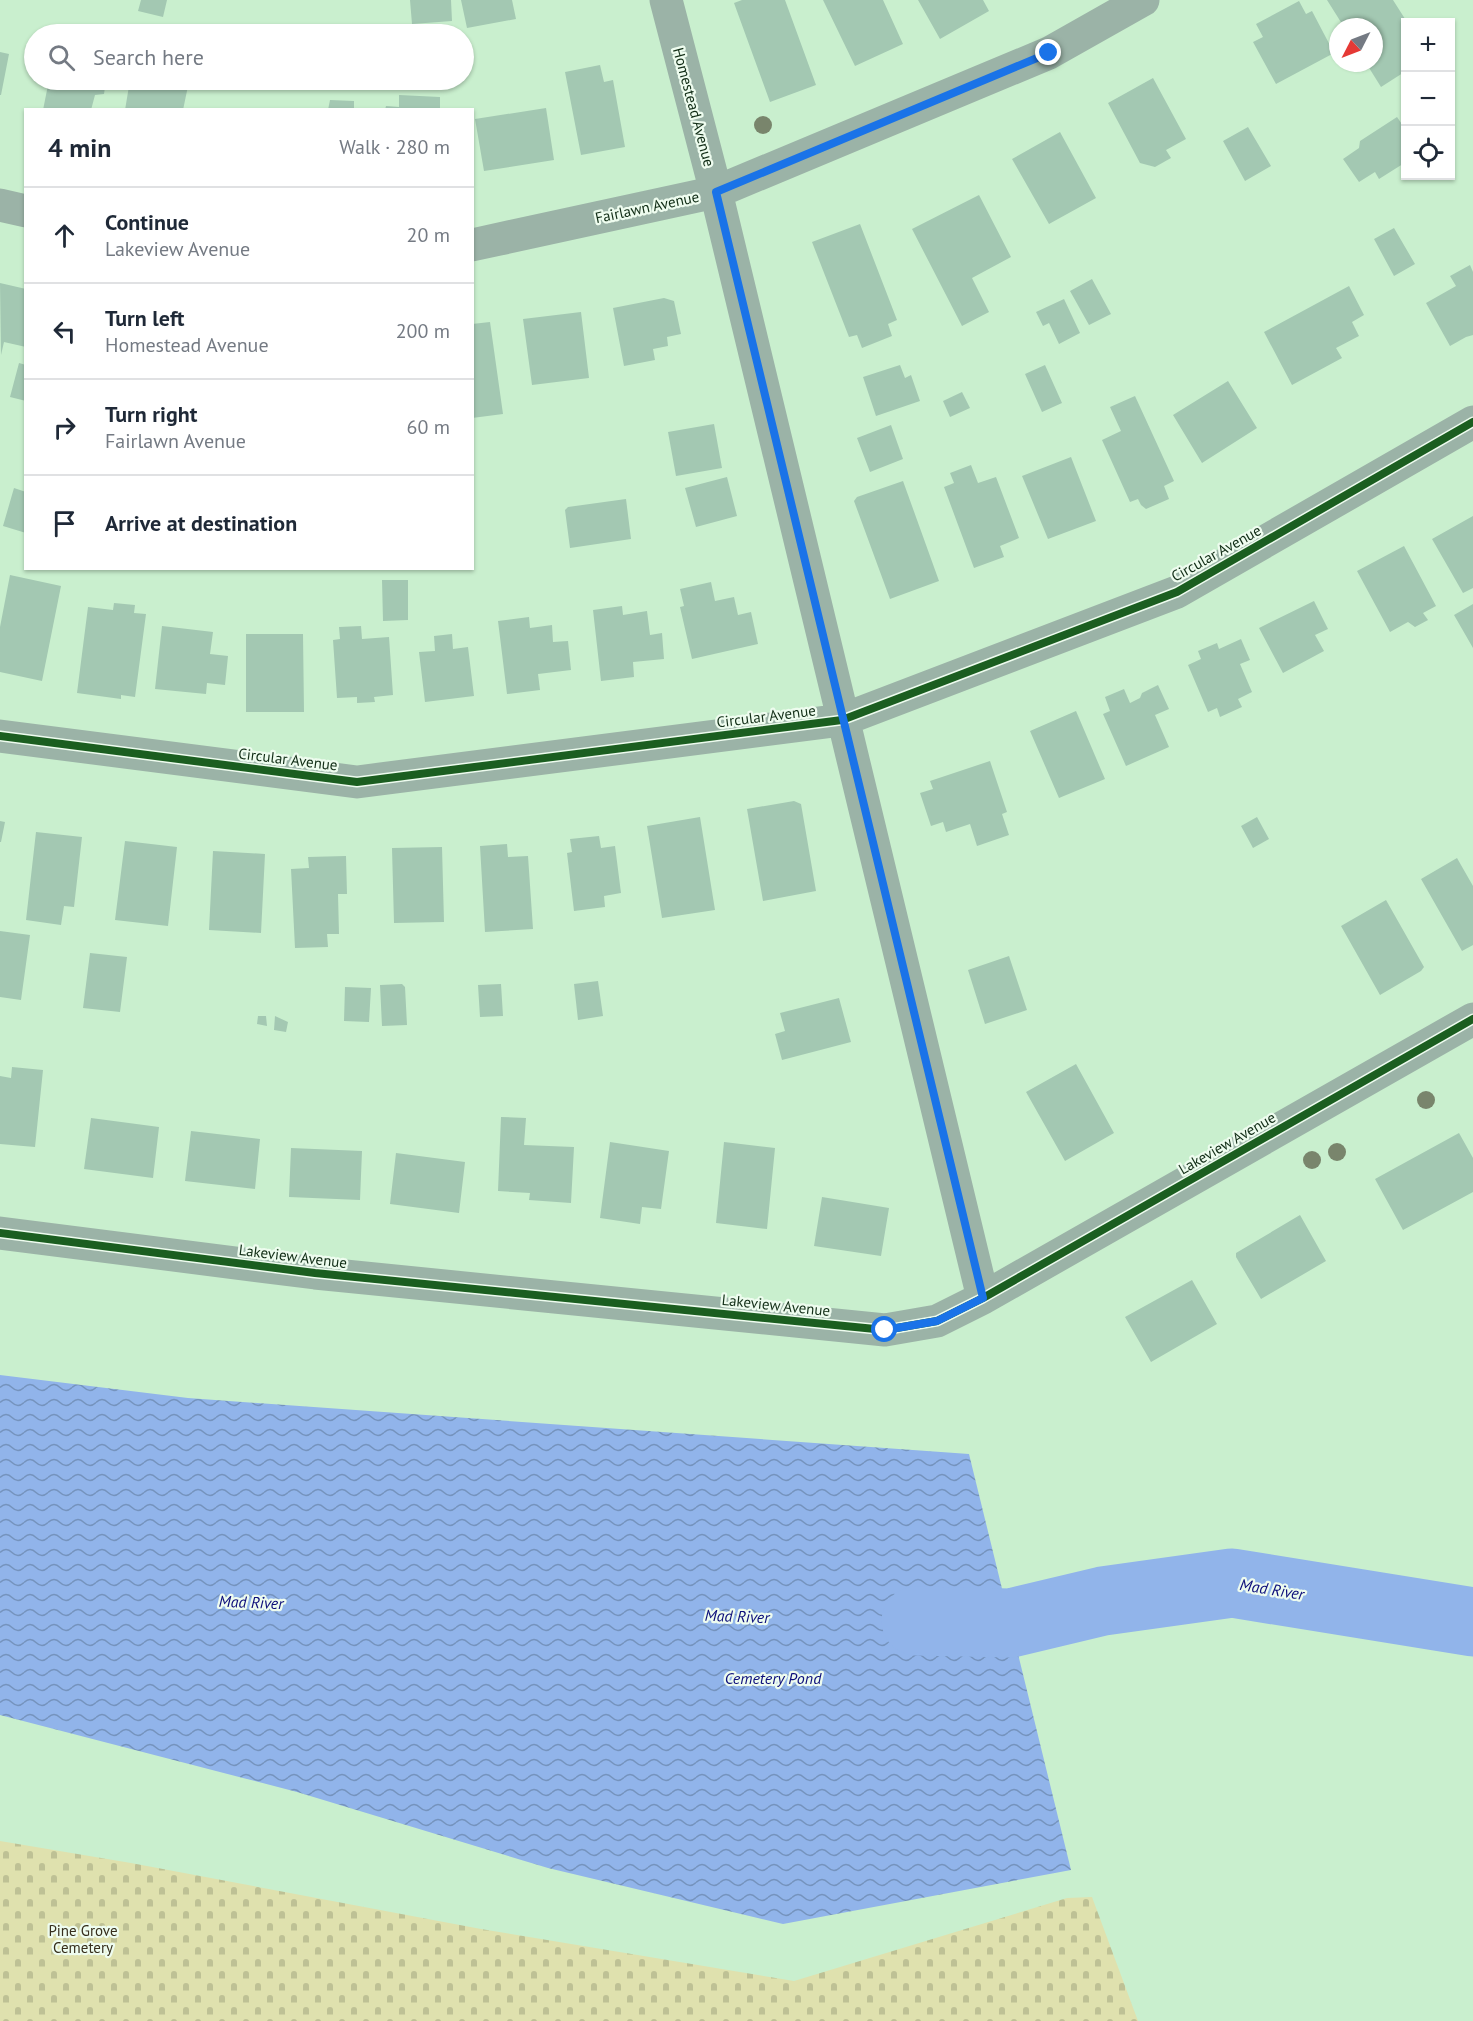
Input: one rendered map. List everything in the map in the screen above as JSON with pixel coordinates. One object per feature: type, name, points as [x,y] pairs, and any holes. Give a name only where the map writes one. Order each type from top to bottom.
[{"type":"street","name":"Homestead Avenue","points":[[666,0],[716,192],[983,1298]]},
{"type":"street","name":"Fairlawn Avenue","points":[[474,245],[716,192],[1049,53],[1143,0]]},
{"type":"street","points":[[0,205],[24,211]]},
{"type":"street","name":"Circular Avenue","points":[[0,735],[357,782],[842,720],[1177,591],[1473,422]]},
{"type":"street","name":"Lakeview Avenue","points":[[0,1233],[315,1273],[885,1330],[937,1321],[983,1298],[1473,1019]]},
{"type":"green space","name":"Pine Grove Cemetery","points":[[0,1841],[131,1863],[481,1929],[794,1981],[1067,1898],[1092,1897],[1138,2021],[0,2021]]},
{"type":"water","name":"Cemetery Pond","points":[[0,1375],[188,1398],[969,1454],[1071,1870],[783,1924],[548,1868],[297,1792],[0,1715]]},
{"type":"building","points":[[141,0],[167,0],[163,17],[138,11]]},
{"type":"building","points":[[410,0],[451,0],[452,21],[412,24]]},
{"type":"building","points":[[461,0],[512,0],[516,19],[474,27],[474,24],[466,24]]},
{"type":"building","points":[[742,0],[785,0],[816,85],[770,102],[734,3]]},
{"type":"building","points":[[823,0],[883,0],[903,44],[855,66]]},
{"type":"building","points":[[918,0],[983,0],[989,11],[940,39]]},
{"type":"building","points":[[1327,0],[1393,0],[1404,18],[1401,18],[1401,74],[1381,87],[1372,72],[1383,72],[1383,18],[1338,18]]},
{"type":"building","points":[[1299,1],[1306,14],[1312,11],[1329,43],[1329,56],[1276,84],[1253,42],[1263,37],[1256,24]]},
{"type":"building","points":[[0,52],[9,54],[1,95],[0,95]]},
{"type":"building","points":[[600,65],[604,82],[613,80],[625,147],[581,155],[565,72]]},
{"type":"building","points":[[1153,78],[1186,139],[1166,150],[1171,158],[1155,167],[1140,163],[1108,103]]},
{"type":"building","points":[[47,90],[105,90],[104,94],[95,95],[92,108],[43,108]]},
{"type":"building","points":[[128,90],[187,90],[183,108],[125,108]]},
{"type":"building","points":[[399,95],[440,97],[440,108],[386,108],[386,106],[399,107]]},
{"type":"building","points":[[330,100],[354,101],[354,108],[328,108]]},
{"type":"building","points":[[546,108],[554,160],[484,171],[475,119]]},
{"type":"building","points":[[1397,117],[1401,123],[1401,165],[1379,179],[1375,172],[1359,182],[1343,159],[1359,148],[1360,141]]},
{"type":"building","points":[[1248,127],[1271,166],[1245,181],[1223,141]]},
{"type":"building","points":[[1060,132],[1096,198],[1049,224],[1012,159]]},
{"type":"building","points":[[979,195],[1011,257],[972,278],[989,312],[962,326],[912,229]]},
{"type":"building","points":[[860,224],[897,320],[888,324],[892,336],[862,348],[857,335],[849,337],[812,242]]},
{"type":"building","points":[[1394,228],[1415,264],[1394,276],[1374,239]]},
{"type":"building","points":[[1470,265],[1473,272],[1473,335],[1450,346],[1426,303],[1456,286],[1450,276]]},
{"type":"building","points":[[1092,279],[1111,314],[1089,325],[1070,291]]},
{"type":"building","points":[[0,283],[24,289],[24,347],[4,342],[1,355]]},
{"type":"building","points":[[1349,286],[1364,315],[1352,322],[1359,336],[1336,348],[1342,358],[1292,385],[1264,332]]},
{"type":"building","points":[[664,298],[674,301],[681,334],[667,337],[668,346],[653,349],[655,360],[624,366],[613,308]]},
{"type":"building","points":[[1064,299],[1080,333],[1059,344],[1049,323],[1043,326],[1036,312]]},
{"type":"building","points":[[581,312],[589,378],[532,385],[523,319]]},
{"type":"building","points":[[490,322],[503,414],[474,418],[474,324]]},
{"type":"building","points":[[19,363],[24,364],[24,400],[10,397]]},
{"type":"building","points":[[900,365],[905,378],[911,375],[920,401],[876,416],[863,377]]},
{"type":"building","points":[[1045,365],[1062,403],[1042,412],[1025,374]]},
{"type":"building","points":[[1228,381],[1257,428],[1202,463],[1173,415]]},
{"type":"building","points":[[962,392],[970,408],[950,417],[943,401]]},
{"type":"building","points":[[1135,396],[1174,481],[1164,486],[1169,499],[1146,509],[1138,499],[1130,502],[1102,440],[1121,431],[1110,407]]},
{"type":"building","points":[[714,424],[722,468],[676,476],[668,432]]},
{"type":"building","points":[[891,425],[903,459],[870,472],[857,438]]},
{"type":"building","points":[[1071,457],[1096,521],[1048,539],[1022,476]]},
{"type":"building","points":[[971,465],[978,483],[996,477],[1019,538],[1000,546],[1004,557],[974,568],[944,487],[954,483],[950,473]]},
{"type":"building","points":[[727,477],[737,516],[696,527],[685,488]]},
{"type":"building","points":[[903,481],[939,581],[890,599],[854,501],[857,497]]},
{"type":"building","points":[[14,488],[24,491],[24,532],[3,526]]},
{"type":"building","points":[[626,499],[631,539],[570,548],[565,510],[568,507]]},
{"type":"building","points":[[1473,516],[1473,588],[1463,593],[1432,539]]},
{"type":"building","points":[[1404,546],[1436,606],[1423,613],[1428,620],[1415,627],[1408,622],[1390,632],[1357,571]]},
{"type":"building","points":[[10,575],[61,586],[42,681],[0,672],[0,627]]},
{"type":"building","points":[[382,580],[408,580],[408,620],[383,621]]},
{"type":"building","points":[[711,582],[715,601],[734,597],[738,615],[751,612],[758,644],[692,659],[680,607],[684,606],[680,589]]},
{"type":"building","points":[[1314,601],[1328,629],[1315,635],[1324,651],[1283,673],[1259,628]]},
{"type":"building","points":[[114,603],[135,605],[134,613],[146,614],[135,697],[121,695],[121,699],[77,693],[88,607],[113,610]]},
{"type":"building","points":[[1473,604],[1473,648],[1454,615]]},
{"type":"building","points":[[622,606],[623,615],[647,611],[650,635],[662,633],[664,659],[633,662],[634,677],[601,681],[593,610]]},
{"type":"building","points":[[529,617],[530,628],[552,625],[553,642],[568,641],[571,670],[538,674],[540,690],[507,694],[498,621]]},
{"type":"building","points":[[162,626],[213,632],[210,654],[228,656],[225,685],[207,683],[206,694],[155,689]]},
{"type":"building","points":[[361,626],[362,639],[389,637],[393,695],[374,697],[375,702],[357,703],[357,697],[337,698],[333,640],[340,639],[339,627]]},
{"type":"building","points":[[246,634],[303,634],[304,712],[246,712]]},
{"type":"building","points":[[452,634],[453,649],[468,647],[474,696],[425,702],[419,652],[435,651],[434,636]]},
{"type":"building","points":[[1241,639],[1250,660],[1240,664],[1252,692],[1238,699],[1242,707],[1220,717],[1217,708],[1208,712],[1188,665],[1201,659],[1198,651],[1217,643],[1219,649]]},
{"type":"building","points":[[1158,685],[1169,709],[1155,715],[1169,747],[1126,766],[1103,714],[1110,711],[1105,697],[1124,689],[1130,703],[1140,698],[1142,693]]},
{"type":"building","points":[[1076,711],[1105,779],[1059,798],[1030,731]]},
{"type":"building","points":[[990,761],[1007,812],[1002,814],[1009,835],[977,846],[970,824],[946,832],[943,822],[931,826],[920,793],[933,789],[930,781]]},
{"type":"building","points":[[794,801],[801,804],[816,891],[763,901],[747,809]]},
{"type":"building","points":[[700,817],[715,910],[662,918],[647,826]]},
{"type":"building","points":[[1257,817],[1269,839],[1253,848],[1241,826]]},
{"type":"building","points":[[0,821],[5,822],[1,842],[0,842]]},
{"type":"building","points":[[36,832],[82,837],[74,907],[64,906],[61,925],[26,920]]},
{"type":"building","points":[[599,836],[601,848],[615,846],[621,893],[604,896],[605,907],[574,911],[567,853],[572,852],[570,839]]},
{"type":"building","points":[[125,841],[177,847],[168,926],[115,920]]},
{"type":"building","points":[[507,844],[508,857],[528,856],[533,929],[485,932],[480,846]]},
{"type":"building","points":[[442,847],[444,922],[394,923],[392,848]]},
{"type":"building","points":[[213,851],[265,854],[261,933],[209,930]]},
{"type":"building","points":[[346,856],[347,894],[338,894],[339,934],[327,934],[328,947],[295,948],[291,869],[309,868],[308,857]]},
{"type":"building","points":[[1457,858],[1473,886],[1473,945],[1462,951],[1421,879]]},
{"type":"building","points":[[1386,900],[1424,967],[1380,995],[1341,926]]},
{"type":"building","points":[[0,931],[30,935],[21,1000],[0,997]]},
{"type":"building","points":[[90,953],[127,957],[120,1012],[83,1008]]},
{"type":"building","points":[[1009,956],[1027,1010],[985,1024],[968,970]]},
{"type":"building","points":[[598,981],[603,1016],[578,1020],[574,984]]},
{"type":"building","points":[[402,984],[405,987],[407,1025],[382,1026],[380,985]]},
{"type":"building","points":[[501,984],[503,1016],[480,1017],[478,985]]},
{"type":"building","points":[[345,987],[371,988],[369,1022],[344,1021]]},
{"type":"building","points":[[839,998],[851,1042],[782,1060],[775,1034],[785,1031],[780,1013]]},
{"type":"building","points":[[258,1016],[266,1016],[267,1026],[257,1024]]},
{"type":"building","points":[[275,1016],[288,1022],[286,1032],[274,1030]]},
{"type":"building","points":[[1076,1064],[1114,1133],[1065,1161],[1026,1092]]},
{"type":"building","points":[[12,1067],[43,1070],[35,1147],[0,1144],[0,1076],[11,1078]]},
{"type":"building","points":[[501,1117],[526,1118],[524,1145],[574,1147],[571,1203],[529,1200],[530,1193],[498,1191]]},
{"type":"building","points":[[91,1118],[159,1127],[153,1178],[84,1169]]},
{"type":"building","points":[[191,1131],[260,1139],[255,1189],[185,1181]]},
{"type":"building","points":[[1459,1133],[1473,1158],[1473,1192],[1403,1230],[1375,1179]]},
{"type":"building","points":[[610,1142],[669,1151],[661,1209],[642,1207],[640,1224],[600,1218]]},
{"type":"building","points":[[724,1142],[775,1148],[767,1229],[716,1223]]},
{"type":"building","points":[[291,1148],[362,1151],[360,1200],[289,1197]]},
{"type":"building","points":[[396,1153],[465,1162],[459,1213],[390,1204]]},
{"type":"building","points":[[822,1197],[889,1208],[881,1256],[814,1246]]},
{"type":"building","points":[[1300,1215],[1326,1261],[1261,1299],[1236,1257],[1236,1253]]},
{"type":"building","points":[[1192,1280],[1217,1324],[1151,1362],[1125,1317]]},
{"type":"waterway","name":"Mad River","points":[[916,1621],[1011,1623],[1103,1601],[1232,1583],[1473,1622]]},
{"type":"cycle path","points":[[0,736],[357,782],[842,720],[1177,592],[1473,422]]},
{"type":"cycle path","points":[[0,1233],[315,1273],[885,1330],[937,1321],[983,1298],[1473,1019]]},
{"type":"route","points":[[885,1330],[937,1321],[983,1298],[716,192],[1049,53]]}]
